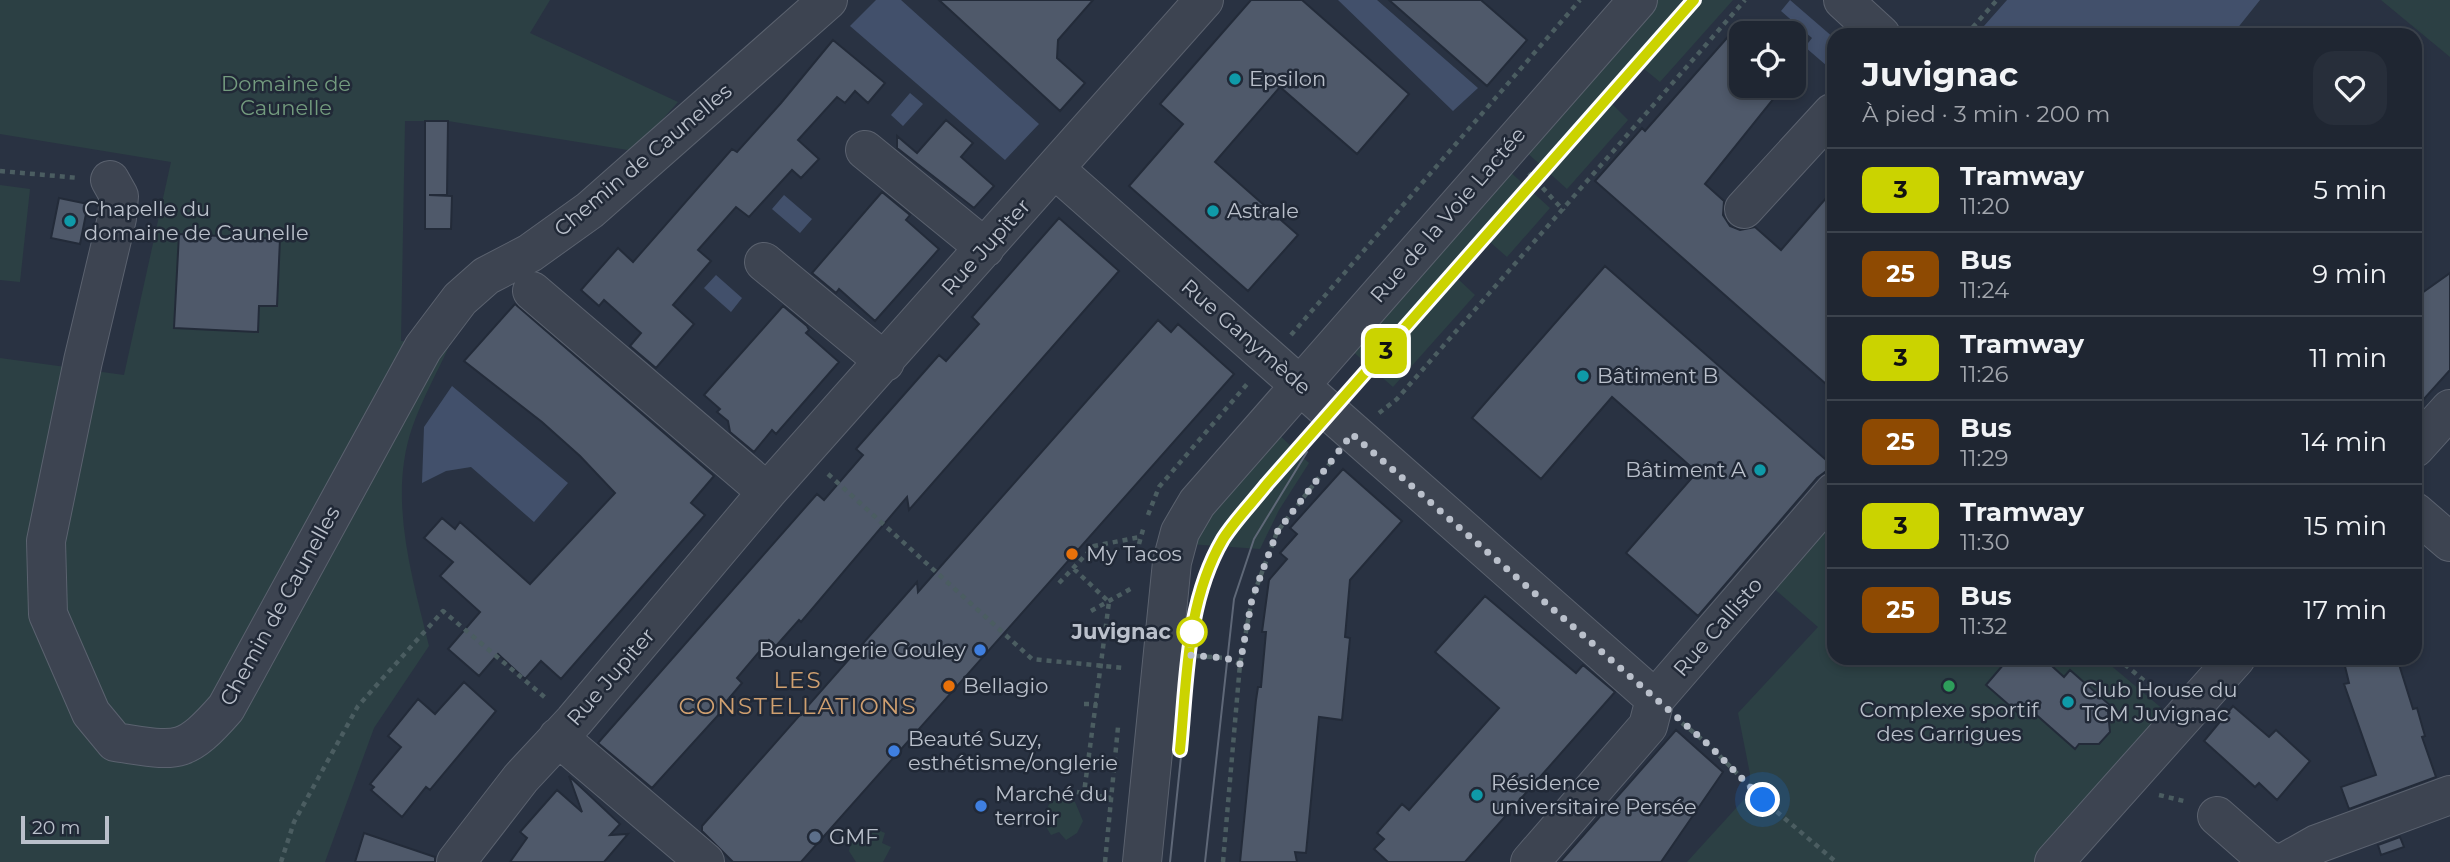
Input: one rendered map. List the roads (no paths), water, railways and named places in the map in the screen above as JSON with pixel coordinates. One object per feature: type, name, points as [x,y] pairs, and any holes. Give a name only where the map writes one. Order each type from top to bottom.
[{"type":"street","name":"Chemin de Caunelles","points":[[110,180],[119,196],[117,218],[83,361],[46,541],[48,614],[91,713],[115,742],[169,750],[199,738],[226,708],[423,348],[460,299],[486,276],[530,253],[590,210],[828,0]]},
{"type":"street","name":"Rue Jupiter","points":[[456,862],[521,778],[566,729],[767,492],[1056,170],[1204,0]]},
{"type":"street","name":"Rue de la Voie Lactée","points":[[1142,862],[1172,562],[1180,532],[1197,503],[1299,384],[1638,0]]},
{"type":"street","points":[[1843,0],[1873,28]]},
{"type":"street","points":[[1744,209],[1827,118]]},
{"type":"street","points":[[865,150],[985,248]]},
{"type":"street","name":"Rue Ganymède","points":[[1056,170],[1655,699]]},
{"type":"street","points":[[764,262],[884,362]]},
{"type":"street","points":[[532,290],[767,492]]},
{"type":"street","points":[[2422,441],[2450,409]]},
{"type":"street","name":"Rue Callisto","points":[[1530,862],[1648,726],[1655,699],[1827,500]]},
{"type":"street","points":[[2422,518],[2450,542]]},
{"type":"street","points":[[2054,862],[2230,665]]},
{"type":"street","points":[[566,729],[705,862]]},
{"type":"street","points":[[2285,862],[2317,844],[2450,794]]},
{"type":"street","points":[[2217,816],[2267,860],[2274,862]]},
{"type":"water","points":[[876,0],[901,0],[1039,124],[1005,160],[850,26]]},
{"type":"water","points":[[1338,0],[1377,0],[1478,88],[1453,111]]},
{"type":"water","points":[[1790,0],[1827,32],[1827,66],[1806,48],[1812,38],[1806,33],[1806,21],[1792,21],[1781,11]]},
{"type":"water","points":[[2007,0],[2260,0],[2238,28],[1982,28]]},
{"type":"water","points":[[910,93],[923,104],[903,126],[891,115]]},
{"type":"water","points":[[784,195],[812,219],[800,233],[772,209]]},
{"type":"water","points":[[716,275],[742,298],[731,312],[704,288]]},
{"type":"water","points":[[452,386],[568,483],[534,522],[471,467],[446,471],[422,483],[424,427]]},
{"type":"tram line","points":[[1170,862],[1197,603],[1210,568],[1226,540],[1267,484],[1693,0]]},
{"type":"tram line","name":"3","points":[[1180,750],[1190,644],[1197,603],[1209,567],[1224,537],[1267,484],[1694,0]]},
{"type":"tram line","points":[[1205,862],[1234,599],[1254,539],[1307,452]]},
{"type":"place","name":"Epsilon","points":[[1235,79]]},
{"type":"place","name":"Astrale","points":[[1213,211]]},
{"type":"place","name":"Chapelle du domaine de Caunelle","points":[[70,221]]},
{"type":"place","name":"Bâtiment B","points":[[1583,376]]},
{"type":"place","name":"Bâtiment A","points":[[1760,470]]},
{"type":"place","name":"My Tacos","points":[[1072,554]]},
{"type":"place","name":"Juvignac","points":[[1192,632]]},
{"type":"place","name":"Boulangerie Gouley","points":[[980,650]]},
{"type":"place","name":"Bellagio","points":[[949,686]]},
{"type":"place","name":"Complexe sportif des Garrigues","points":[[1949,686]]},
{"type":"place","name":"Club House du TCM Juvignac","points":[[2068,702]]},
{"type":"place","name":"Beauté Suzy, esthétisme/onglerie","points":[[894,751]]},
{"type":"place","name":"Résidence universitaire Persée","points":[[1477,795]]},
{"type":"place","name":"Marché du terroir","points":[[981,806]]},
{"type":"place","name":"GMF","points":[[815,837]]},
{"type":"district","name":"LES CONSTELLATIONS","points":[[798,693]]},
{"type":"park label","name":"Domaine de Caunelle","points":[[286,96]]}]
